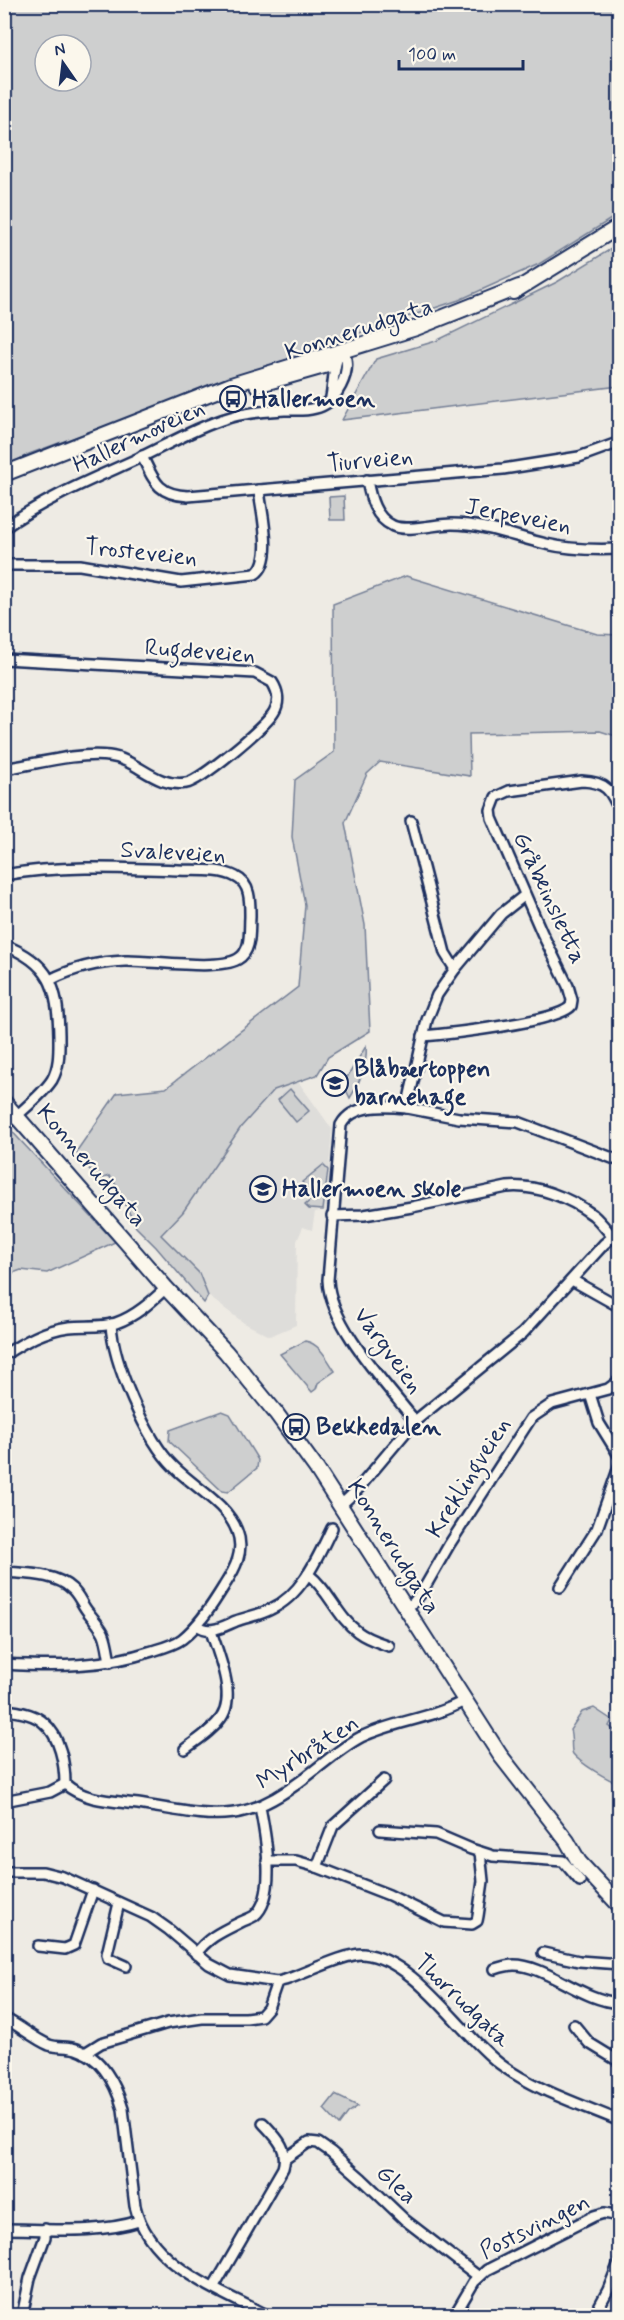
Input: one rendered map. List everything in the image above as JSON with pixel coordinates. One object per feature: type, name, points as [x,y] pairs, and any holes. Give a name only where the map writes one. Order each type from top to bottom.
[{"type":"main road","name":"Konnerudgata","points":[[4,474],[272,371],[340,358],[519,287],[620,226]]},
{"type":"main road","name":"Konnerudgata","points":[[4,1102],[11,1116],[226,1352],[276,1413],[340,1506],[464,1701],[517,1778],[567,1841],[579,1862],[620,1906]]},
{"type":"main road","name":"Konnerudgata","points":[[567,1841],[585,1856],[620,1893]]},
{"type":"street","name":"Hallermoveien","points":[[4,528],[41,505],[179,438],[229,418],[248,413],[315,408],[326,403],[331,397],[340,358]]},
{"type":"street","name":"Tiurveien","points":[[142,456],[156,483],[165,492],[188,496],[485,471],[550,463],[579,457],[620,442]]},
{"type":"street","name":"Jerpeveien","points":[[367,480],[369,493],[381,518],[400,528],[441,524],[470,525],[560,547],[589,550],[620,549]]},
{"type":"street","name":"Trosteveien","points":[[4,565],[80,565],[181,582],[255,574],[263,567],[266,552],[259,490]]},
{"type":"street","name":"Rugdeveien","points":[[4,659],[255,673],[272,682],[278,697],[275,711],[262,725],[207,772],[187,783],[163,781],[111,756],[90,756],[4,769]]},
{"type":"street","name":"Gråbeinsletta","points":[[423,1036],[506,1025],[561,1013],[569,1008],[572,1000],[568,986],[492,818],[491,810],[496,797],[509,791],[590,781],[602,784],[606,788],[620,812]]},
{"type":"street","points":[[411,821],[445,953],[455,969]]},
{"type":"street","name":"Svaleveien","points":[[4,875],[41,871],[107,869],[215,872],[235,876],[244,883],[250,910],[248,943],[245,952],[236,961],[216,964],[111,962],[78,969],[50,980]]},
{"type":"street","points":[[525,895],[508,907],[455,969],[437,995],[423,1036],[407,1108],[459,1118],[518,1122],[620,1161]]},
{"type":"street","points":[[4,945],[36,961],[55,990],[58,1013],[58,1064],[54,1076],[46,1087],[11,1116]]},
{"type":"street","name":"Vargveien","points":[[407,1108],[372,1108],[353,1113],[344,1121],[339,1141],[328,1281],[333,1306],[352,1340],[415,1421]]},
{"type":"street","points":[[332,1216],[364,1215],[507,1187],[524,1186],[556,1196],[582,1208],[616,1234],[523,1333],[415,1421],[357,1490],[340,1506]]},
{"type":"street","points":[[572,1280],[620,1307]]},
{"type":"street","points":[[4,1355],[52,1330],[111,1324],[135,1314],[166,1288]]},
{"type":"street","points":[[4,1664],[81,1665],[110,1662],[175,1643],[197,1625],[238,1562],[237,1532],[230,1518],[172,1466],[148,1434],[117,1356],[111,1324]]},
{"type":"street","name":"Kreklingveien","points":[[405,1608],[418,1598],[525,1425],[537,1413],[552,1404],[608,1389],[620,1380]]},
{"type":"street","points":[[590,1394],[599,1423],[620,1457]]},
{"type":"street","points":[[560,1587],[597,1529],[620,1464]]},
{"type":"street","points":[[197,1625],[211,1630],[277,1606],[298,1587],[308,1574],[332,1528]]},
{"type":"street","points":[[4,1572],[45,1576],[59,1580],[72,1588],[87,1611],[102,1627],[107,1638],[110,1662]]},
{"type":"street","points":[[308,1574],[323,1586],[353,1628],[389,1646]]},
{"type":"street","points":[[185,1749],[211,1729],[222,1717],[228,1703],[225,1680],[211,1630]]},
{"type":"street","name":"Myrbråten","points":[[65,1784],[75,1792],[86,1796],[190,1812],[231,1814],[260,1807],[281,1795],[359,1738],[440,1712],[464,1701]]},
{"type":"street","points":[[4,1710],[38,1719],[49,1728],[63,1759],[65,1784],[50,1792],[4,1801]]},
{"type":"street","points":[[318,1867],[333,1826],[384,1780]]},
{"type":"street","points":[[196,1954],[212,1936],[255,1915],[265,1900],[267,1861],[260,1807]]},
{"type":"street","points":[[380,1830],[436,1834],[480,1852],[506,1857],[563,1861],[580,1881]]},
{"type":"street","points":[[267,1861],[296,1861],[318,1867],[389,1895],[444,1922],[472,1924],[477,1921],[483,1881],[480,1852]]},
{"type":"street","points":[[4,1872],[30,1871],[54,1874],[151,1917],[209,1964],[230,1975],[277,1982],[268,2008],[261,2016],[202,2018],[168,2023],[101,2043],[85,2053]]},
{"type":"street","points":[[38,1946],[65,1949],[74,1945],[93,1890]]},
{"type":"street","points":[[119,1903],[107,1953],[108,1958],[126,1966]]},
{"type":"street","points":[[543,1953],[579,1961],[620,1964]]},
{"type":"street","name":"Thorrudgata","points":[[277,1982],[357,1954],[372,1955],[391,1962],[409,1974],[479,2047],[500,2064],[561,2097],[620,2121]]},
{"type":"street","points":[[495,1969],[514,1965],[535,1969],[588,1995],[620,2003]]},
{"type":"street","points":[[4,2018],[48,2044],[85,2053],[106,2072],[120,2096],[127,2129],[135,2206],[139,2221],[149,2239],[162,2254],[184,2271],[268,2316]]},
{"type":"street","points":[[574,2025],[589,2043],[620,2062]]},
{"type":"street","points":[[214,2287],[280,2176],[286,2158],[278,2138],[263,2123]]},
{"type":"street","name":"Glea","points":[[286,2158],[309,2142],[323,2146],[405,2220],[479,2277]]},
{"type":"street","name":"Postsvingen","points":[[454,2316],[479,2277],[502,2261],[594,2216],[604,2213],[620,2216]]},
{"type":"street","points":[[4,2229],[122,2226],[139,2221]]},
{"type":"street","points":[[22,2316],[30,2278],[45,2237],[45,2229]]},
{"type":"street","points":[[594,2316],[620,2260]]},
{"type":"shaded area","points":[[5,5],[619,5],[619,214],[539,264],[459,300],[365,331],[29,454],[5,467]]},
{"type":"shaded area","points":[[619,244],[619,386],[342,420],[376,359],[436,341],[557,282]]},
{"type":"shaded area","points":[[344,496],[345,520],[330,520],[329,497]]},
{"type":"shaded area","points":[[406,576],[597,634],[619,635],[619,737],[600,731],[469,734],[470,776],[380,762],[367,774],[345,823],[365,925],[370,1031],[328,1057],[317,1075],[274,1090],[241,1127],[183,1212],[161,1235],[199,1273],[208,1296],[204,1303],[136,1227],[116,1185],[109,1176],[98,1180],[76,1152],[117,1093],[166,1088],[298,987],[305,905],[292,837],[295,780],[334,752],[333,604]]},
{"type":"shaded area","points":[[366,1046],[366,1060],[362,1073],[350,1098],[343,1084]]},
{"type":"shaded area","name":"Hallermoen skole","points":[[297,1080],[332,1129],[326,1210],[315,1212],[312,1230],[303,1227],[297,1241],[296,1325],[270,1336],[244,1323],[208,1296],[199,1273],[161,1235],[183,1212],[241,1127],[274,1090]]},
{"type":"shaded area","points":[[290,1089],[309,1111],[296,1122],[278,1100]]},
{"type":"shaded area","points":[[5,1123],[115,1242],[47,1273],[21,1270],[5,1276]]},
{"type":"shaded area","points":[[323,1165],[328,1170],[323,1210],[309,1209],[305,1205],[314,1197],[302,1182]]},
{"type":"shaded area","points":[[305,1341],[319,1348],[335,1371],[318,1383],[312,1392],[280,1354]]},
{"type":"shaded area","points":[[222,1411],[230,1414],[258,1460],[257,1468],[228,1492],[222,1491],[169,1441],[170,1430]]},
{"type":"shaded area","points":[[594,1708],[612,1720],[609,1726],[619,1734],[619,1783],[588,1767],[572,1752],[570,1730],[582,1712]]},
{"type":"shaded area","points":[[335,2095],[358,2106],[348,2113],[339,2125],[324,2109]]},
{"type":"place","name":"Hallermoen","points":[[233,399]]},
{"type":"place","name":"Blåbærtoppen barnehage","points":[[335,1083]]},
{"type":"place","name":"Hallermoen skole","points":[[263,1189]]},
{"type":"place","name":"Bekkedalen","points":[[296,1427]]}]
